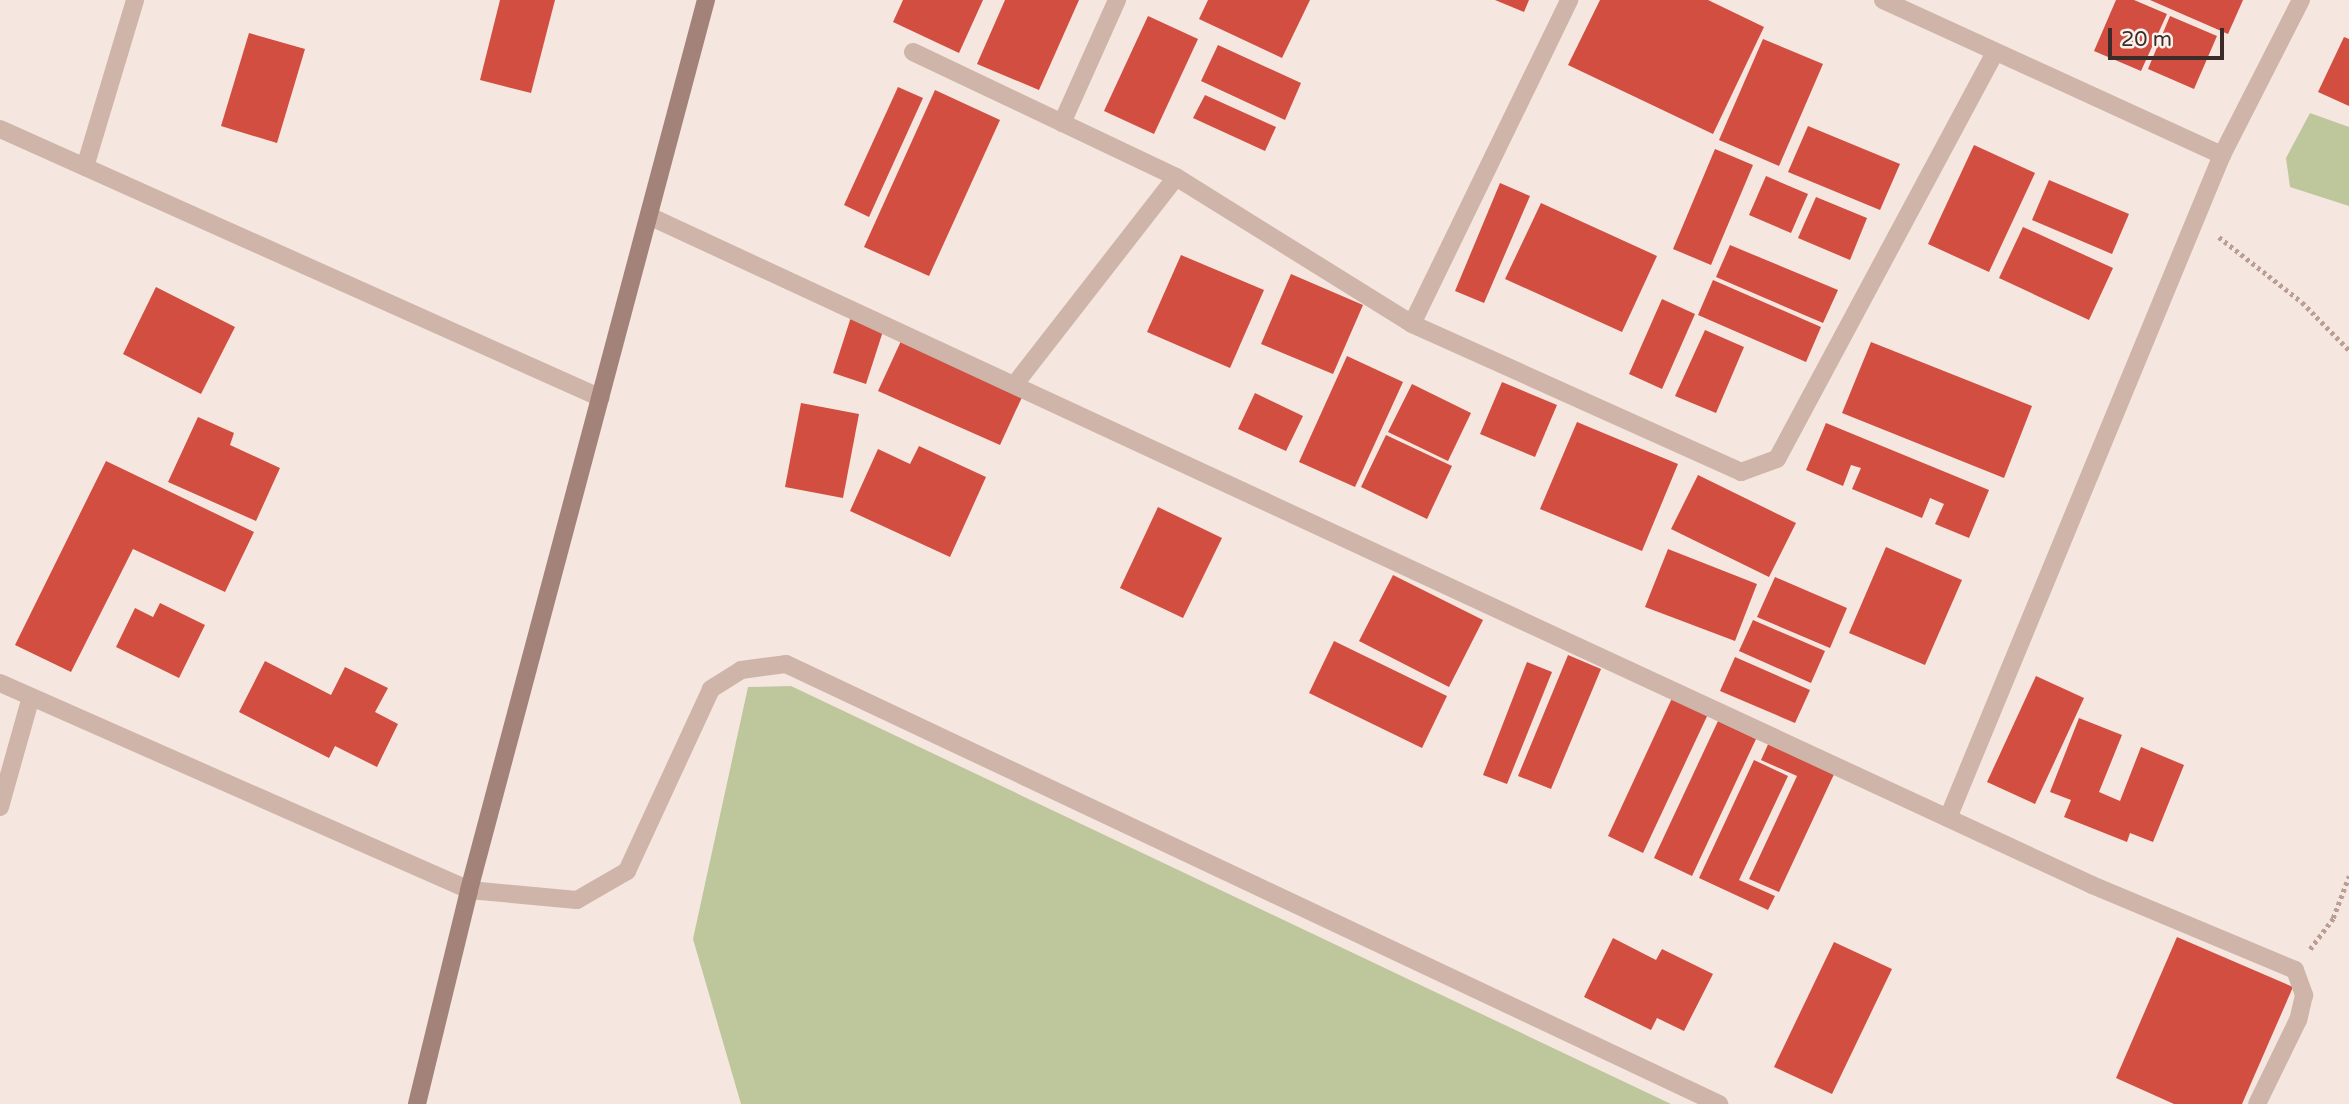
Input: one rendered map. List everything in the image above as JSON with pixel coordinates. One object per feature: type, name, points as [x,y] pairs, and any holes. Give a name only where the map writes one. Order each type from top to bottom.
[{"type":"street","points":[[85,167],[135,0]]},
{"type":"street","points":[[417,1104],[469,890],[706,0]]},
{"type":"street","points":[[1062,123],[1117,0]]},
{"type":"street","points":[[1412,324],[1569,0]]},
{"type":"street","points":[[1883,0],[1994,54],[2222,155]]},
{"type":"street","points":[[1948,818],[2222,155],[2301,0]]},
{"type":"street","points":[[913,52],[1176,177],[1412,324],[1741,472],[1777,459],[1994,54]]},
{"type":"street","points":[[0,130],[601,398]]},
{"type":"street","points":[[1015,384],[1176,177]]},
{"type":"street","points":[[649,216],[1948,818],[2295,970],[2304,995],[2298,1020],[2257,1104]]},
{"type":"street","points":[[0,682],[469,890],[577,900],[627,871],[711,689],[741,670],[786,664],[1720,1104]]},
{"type":"street","points":[[0,807],[31,697]]},
{"type":"path","points":[[2196,219],[2302,302],[2349,350]]},
{"type":"path","points":[[2295,970],[2333,918],[2349,876]]},
{"type":"green space","points":[[2310,113],[2349,127],[2349,206],[2290,187],[2286,158]]},
{"type":"green space","points":[[791,686],[1671,1104],[741,1104],[693,939],[748,687]]},
{"type":"building","points":[[500,0],[555,0],[531,93],[480,80]]},
{"type":"building","points":[[903,0],[983,0],[959,53],[893,22]]},
{"type":"building","points":[[1005,0],[1079,0],[1039,90],[977,64]]},
{"type":"building","points":[[1208,0],[1310,0],[1282,58],[1199,19]]},
{"type":"building","points":[[1495,0],[1529,0],[1524,12]]},
{"type":"building","points":[[1600,0],[1708,0],[1764,27],[1713,134],[1568,65]]},
{"type":"building","points":[[2116,0],[2134,0],[2167,14],[2141,71],[2094,51]]},
{"type":"building","points":[[2150,0],[2243,0],[2228,34]]},
{"type":"building","points":[[1148,16],[1198,39],[1154,134],[1104,111]]},
{"type":"building","points":[[2170,16],[2217,36],[2194,89],[2148,69]]},
{"type":"building","points":[[249,33],[305,49],[277,143],[221,126]]},
{"type":"building","points":[[2344,37],[2349,39],[2349,106],[2318,92]]},
{"type":"building","points":[[1763,39],[1823,64],[1779,166],[1719,140]]},
{"type":"building","points":[[1218,45],[1301,83],[1285,120],[1201,81]]},
{"type":"building","points":[[898,87],[923,98],[869,217],[844,205]]},
{"type":"building","points":[[935,90],[1000,120],[929,276],[864,247]]},
{"type":"building","points":[[1205,95],[1276,127],[1265,151],[1193,118]]},
{"type":"building","points":[[1808,126],[1900,164],[1880,210],[1788,172]]},
{"type":"building","points":[[1974,145],[2035,173],[1989,272],[1928,244]]},
{"type":"building","points":[[1715,149],[1753,165],[1711,265],[1673,249]]},
{"type":"building","points":[[1766,176],[1808,194],[1791,233],[1749,215]]},
{"type":"building","points":[[2049,180],[2129,214],[2112,254],[2032,220]]},
{"type":"building","points":[[1500,183],[1530,196],[1484,303],[1455,291]]},
{"type":"building","points":[[1816,197],[1867,218],[1850,260],[1798,238]]},
{"type":"building","points":[[1541,203],[1657,256],[1622,332],[1505,279]]},
{"type":"building","points":[[2023,227],[2113,268],[2089,320],[1999,278]]},
{"type":"building","points":[[1730,245],[1838,290],[1823,323],[1716,277]]},
{"type":"building","points":[[1181,255],[1264,290],[1230,368],[1147,332]]},
{"type":"building","points":[[1291,274],[1363,305],[1333,374],[1261,344]]},
{"type":"building","points":[[1713,280],[1821,327],[1806,362],[1698,315]]},
{"type":"building","points":[[156,287],[235,327],[201,394],[123,354]]},
{"type":"building","points":[[1662,299],[1695,314],[1662,389],[1629,374]]},
{"type":"building","points":[[851,317],[884,328],[866,384],[833,373]]},
{"type":"building","points":[[1705,330],[1744,347],[1716,413],[1675,396]]},
{"type":"building","points":[[901,341],[1023,395],[1000,445],[878,391]]},
{"type":"building","points":[[1871,342],[2032,406],[2004,478],[1842,413]]},
{"type":"building","points":[[1347,356],[1403,382],[1355,487],[1299,462]]},
{"type":"building","points":[[1502,382],[1557,405],[1535,457],[1480,434]]},
{"type":"building","points":[[1412,384],[1471,413],[1448,461],[1388,432]]},
{"type":"building","points":[[1255,393],[1303,416],[1286,451],[1238,429]]},
{"type":"building","points":[[801,403],[859,414],[843,498],[785,487]]},
{"type":"building","points":[[198,417],[234,433],[230,445],[280,468],[256,521],[168,482]]},
{"type":"building","points":[[1577,422],[1678,464],[1642,551],[1540,509]]},
{"type":"building","points":[[1826,423],[1989,490],[1969,538],[1935,524],[1944,504],[1930,498],[1922,518],[1852,489],[1861,468],[1851,465],[1843,486],[1806,470]]},
{"type":"building","points":[[1386,435],[1452,466],[1427,519],[1361,487]]},
{"type":"building","points":[[919,446],[986,477],[950,557],[850,511],[878,449],[910,464]]},
{"type":"building","points":[[106,461],[254,532],[225,592],[133,549],[71,672],[15,645]]},
{"type":"building","points":[[1698,475],[1796,523],[1769,577],[1671,529]]},
{"type":"building","points":[[1158,507],[1222,538],[1183,618],[1120,588]]},
{"type":"building","points":[[1886,547],[1962,580],[1925,665],[1849,633]]},
{"type":"building","points":[[1668,549],[1757,584],[1735,641],[1645,607]]},
{"type":"building","points":[[1393,575],[1483,620],[1449,687],[1359,641]]},
{"type":"building","points":[[1775,577],[1847,608],[1830,648],[1757,617]]},
{"type":"building","points":[[160,603],[205,625],[179,678],[116,647],[135,608],[153,617]]},
{"type":"building","points":[[1753,620],[1825,651],[1811,683],[1739,651]]},
{"type":"building","points":[[1334,641],[1447,696],[1422,748],[1309,693]]},
{"type":"building","points":[[1568,655],[1601,669],[1551,789],[1518,776]]},
{"type":"building","points":[[1735,657],[1810,690],[1795,723],[1720,691]]},
{"type":"building","points":[[265,661],[331,695],[345,667],[388,688],[375,712],[398,724],[377,767],[335,746],[329,758],[239,712]]},
{"type":"building","points":[[1527,662],[1552,672],[1507,784],[1483,775]]},
{"type":"building","points":[[2036,676],[2084,698],[2035,804],[1987,782]]},
{"type":"building","points":[[1673,696],[1709,712],[1643,853],[1608,836]]},
{"type":"building","points":[[2079,718],[2122,735],[2099,792],[2120,801],[2141,747],[2184,765],[2153,842],[2130,833],[2127,842],[2064,817],[2071,800],[2050,792]]},
{"type":"building","points":[[1718,721],[1756,739],[1692,876],[1654,858]]},
{"type":"building","points":[[1770,740],[1836,770],[1779,892],[1749,879],[1797,776],[1761,760]]},
{"type":"building","points":[[1754,760],[1788,776],[1739,880],[1775,896],[1768,910],[1699,878]]},
{"type":"building","points":[[2177,937],[2293,987],[2242,1104],[2174,1104],[2116,1078]]},
{"type":"building","points":[[1613,938],[1656,960],[1662,949],[1713,974],[1684,1031],[1657,1018],[1651,1030],[1584,997]]},
{"type":"building","points":[[1834,942],[1892,969],[1832,1094],[1774,1067]]}]
